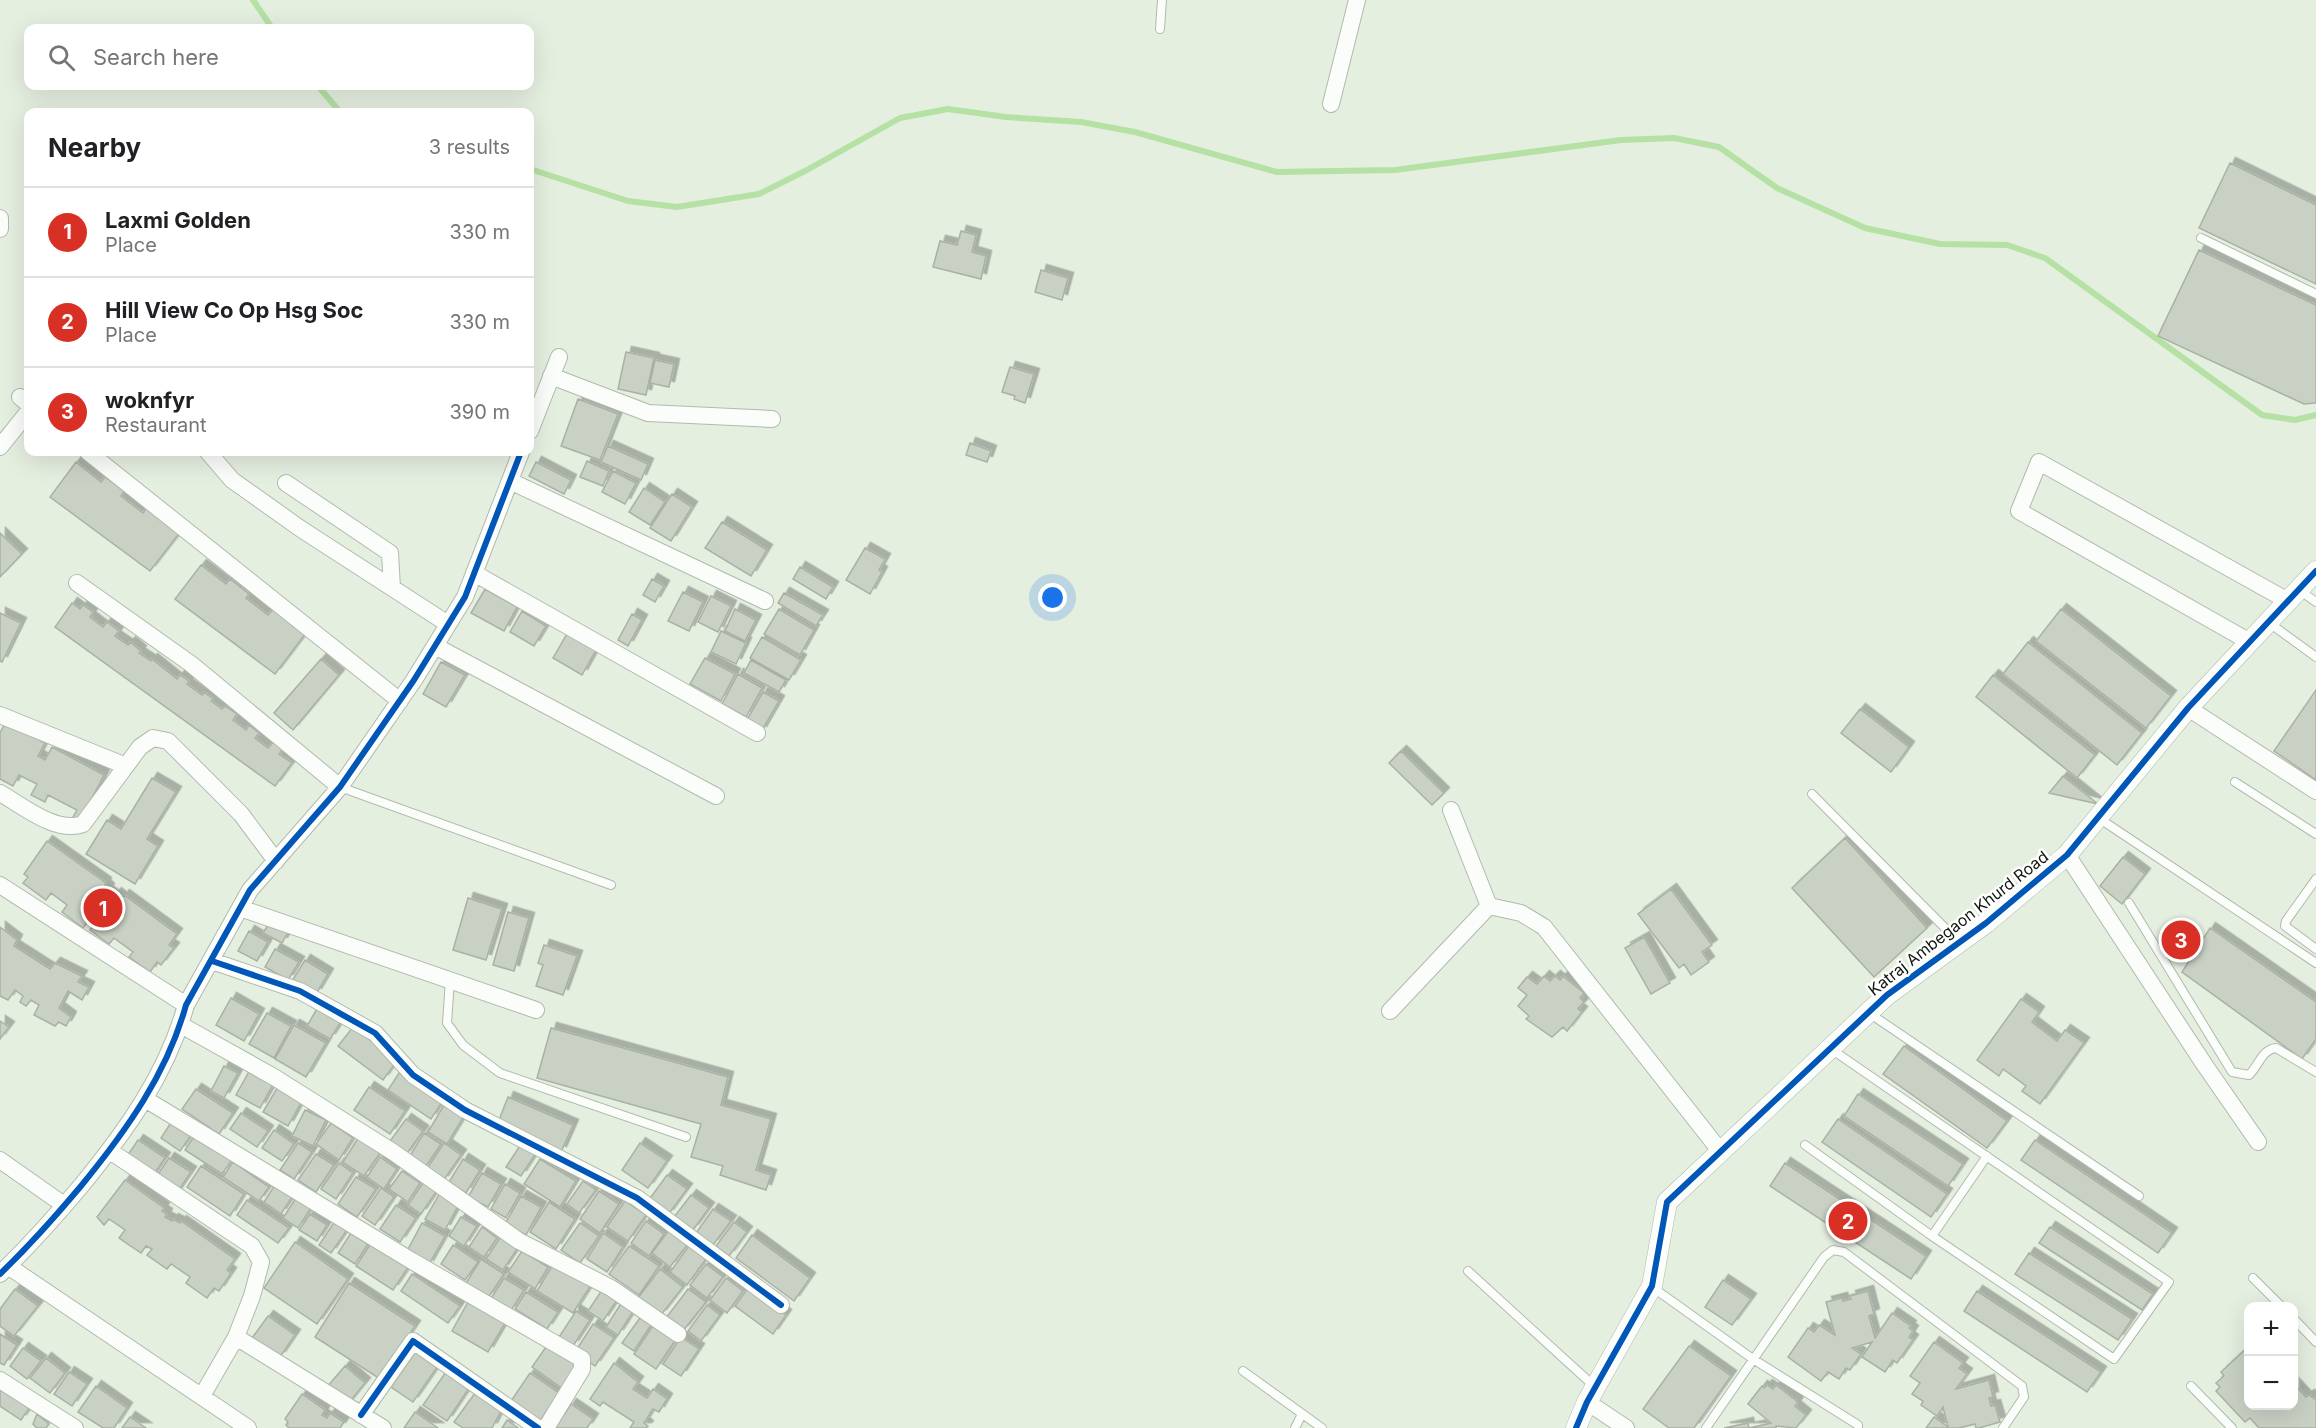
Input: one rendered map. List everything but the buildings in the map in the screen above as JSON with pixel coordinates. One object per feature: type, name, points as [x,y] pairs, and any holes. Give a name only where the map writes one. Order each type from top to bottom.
[{"type":"street","points":[[1331,104],[1357,0]]},
{"type":"street","points":[[0,218],[0,229]]},
{"type":"street","points":[[534,421],[559,357]]},
{"type":"street","points":[[551,376],[648,413],[772,419]]},
{"type":"street","points":[[0,447],[24,417]]},
{"type":"street","points":[[93,456],[400,701]]},
{"type":"street","points":[[211,456],[232,480],[301,529],[448,624]]},
{"type":"street","points":[[248,1428],[202,1396],[4,1270],[33,1243],[110,1151],[145,1099],[181,1025],[186,1005],[250,890],[340,787],[435,646],[465,597],[520,456]]},
{"type":"street","points":[[2250,642],[2019,511],[2039,462],[2293,596]]},
{"type":"street","points":[[510,481],[765,600]]},
{"type":"street","points":[[286,483],[390,553],[392,588]]},
{"type":"street","name":"Katraj Ambegaon Khurd Road","points":[[1576,1428],[1591,1395],[1652,1286],[1667,1202],[1887,995],[1986,923],[2067,855],[2188,708],[2316,571]]},
{"type":"street","points":[[474,573],[757,733]]},
{"type":"street","points":[[78,583],[191,664],[340,787]]},
{"type":"street","points":[[435,646],[716,796]]},
{"type":"street","points":[[2188,708],[2316,790]]},
{"type":"street","points":[[0,716],[126,766]]},
{"type":"street","points":[[0,793],[53,823],[73,828],[83,824],[140,747],[153,738],[168,741],[241,814],[276,861]]},
{"type":"street","points":[[1451,810],[1489,906]]},
{"type":"street","points":[[2067,855],[2258,1142]]},
{"type":"street","points":[[0,885],[186,1005]]},
{"type":"street","points":[[1390,1011],[1489,906]]},
{"type":"street","points":[[1489,906],[1521,913],[1544,927],[1721,1152]]},
{"type":"street","points":[[240,908],[536,1010]]},
{"type":"street","points":[[212,961],[300,991],[375,1033],[413,1075],[465,1110],[637,1198],[781,1305]]},
{"type":"street","points":[[181,1025],[274,1077],[393,1152],[519,1241],[611,1288],[678,1334]]},
{"type":"street","points":[[145,1099],[412,1261],[582,1359],[582,1369],[546,1428]]},
{"type":"street","points":[[110,1151],[252,1246],[261,1262],[252,1296],[236,1337],[202,1396]]},
{"type":"street","points":[[0,1160],[64,1205]]},
{"type":"street","points":[[236,1337],[382,1428]]},
{"type":"street","points":[[361,1415],[413,1341],[538,1428]]},
{"type":"street","points":[[0,1380],[75,1428]]},
{"type":"street","points":[[1591,1395],[1626,1428]]},
{"type":"lane","points":[[1160,29],[1162,0]]},
{"type":"lane","points":[[2201,238],[2316,294]]},
{"type":"lane","points":[[2293,596],[2316,602]]},
{"type":"lane","points":[[2268,622],[2316,657]]},
{"type":"lane","points":[[2235,782],[2316,834]]},
{"type":"lane","points":[[340,787],[611,885]]},
{"type":"lane","points":[[1812,794],[1959,942]]},
{"type":"lane","points":[[2097,817],[2316,963]]},
{"type":"lane","points":[[2316,879],[2286,921],[2285,926],[2316,949]]},
{"type":"lane","points":[[2129,903],[2232,1072],[2248,1075],[2255,1070],[2263,1054],[2276,1048],[2316,1072]]},
{"type":"lane","points":[[450,980],[447,1023],[463,1045],[500,1073],[686,1137]]},
{"type":"lane","points":[[1868,1013],[2139,1196]]},
{"type":"lane","points":[[1805,1144],[1932,1236],[2114,1359],[2169,1282],[1831,1049]]},
{"type":"lane","points":[[1932,1236],[1987,1156]]},
{"type":"lane","points":[[1706,1428],[1824,1257],[1833,1250],[1844,1252],[2022,1386],[2024,1397],[2003,1428]]},
{"type":"lane","points":[[1468,1271],[1591,1395]]},
{"type":"lane","points":[[2253,1278],[2277,1302]]},
{"type":"lane","points":[[1652,1286],[1753,1359],[1858,1425],[1858,1428]]},
{"type":"lane","points":[[2298,1323],[2316,1342]]},
{"type":"lane","points":[[1243,1371],[1322,1428]]},
{"type":"lane","points":[[2191,1386],[2232,1428]]},
{"type":"lane","points":[[1295,1428],[1302,1414]]},
{"type":"waterway","points":[[253,0],[269,24]]},
{"type":"waterway","points":[[321,90],[337,108]]},
{"type":"waterway","points":[[534,170],[628,201],[677,207],[759,194],[900,118],[948,109],[1006,117],[1081,122],[1135,132],[1277,172],[1395,170],[1621,140],[1674,138],[1719,147],[1777,188],[1865,228],[1940,244],[2007,245],[2045,258],[2262,415],[2295,420],[2316,415]]},
{"type":"cycle path","points":[[0,1274],[71,1198],[129,1123],[168,1055],[186,1005],[250,890],[340,787],[414,680],[465,597],[519,456]]},
{"type":"cycle path","points":[[1576,1428],[1587,1402],[1652,1286],[1667,1202],[1887,995],[1986,923],[2067,855],[2188,708],[2316,571]]},
{"type":"cycle path","points":[[212,961],[300,991],[375,1033],[413,1075],[465,1110],[637,1198],[781,1305]]},
{"type":"cycle path","points":[[361,1415],[413,1341],[538,1428]]},
{"type":"place","name":"Laxmi Golden","points":[[103,908]]},
{"type":"place","name":"woknfyr","points":[[2181,940]]},
{"type":"place","name":"Hill View Co Op Hsg Soc","points":[[1848,1221]]}]
